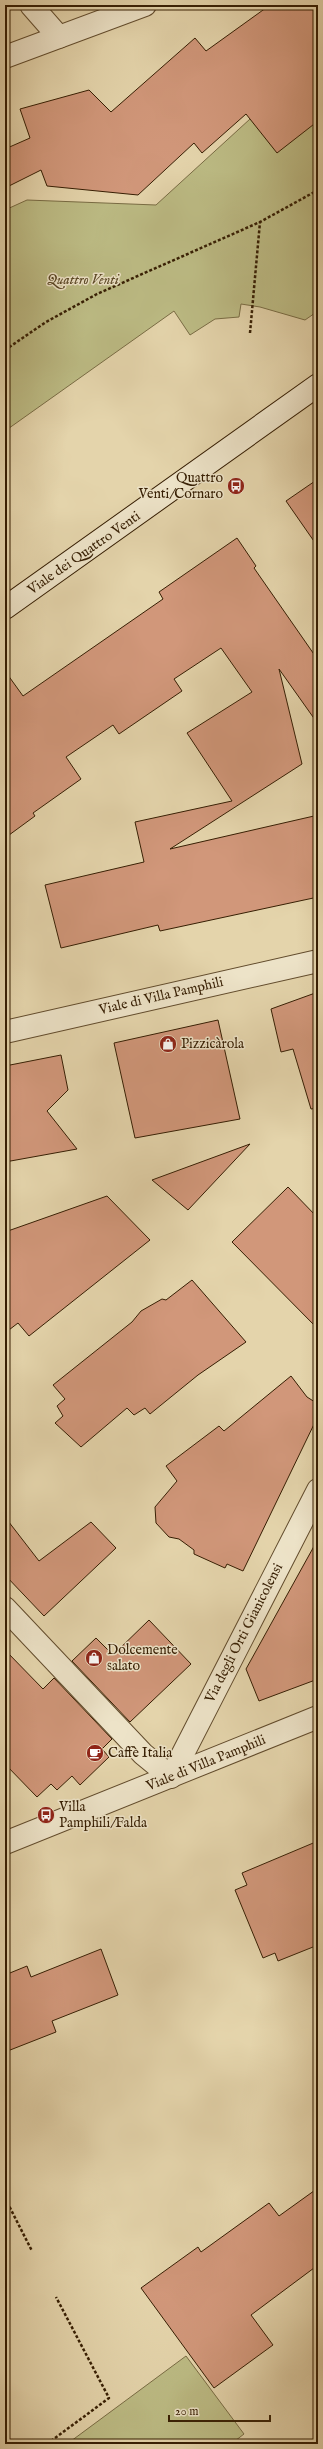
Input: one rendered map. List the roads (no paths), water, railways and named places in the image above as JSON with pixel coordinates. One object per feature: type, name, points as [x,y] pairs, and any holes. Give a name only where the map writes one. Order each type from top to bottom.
[{"type":"street","points":[[31,5],[59,37]]},
{"type":"street","points":[[5,57],[109,20],[145,5]]},
{"type":"street","name":"Viale dei Quattro Venti","points":[[5,608],[318,385]]},
{"type":"street","name":"Viale di Villa Pamphili","points":[[5,1032],[318,961]]},
{"type":"street","name":"Via degli Orti Gianicolensi","points":[[171,1777],[318,1490]]},
{"type":"street","points":[[5,1608],[143,1754],[171,1777]]},
{"type":"street","name":"Viale di Villa Pamphili","points":[[5,1844],[318,1717]]},
{"type":"place","name":"Quattro Venti/Cornaro","points":[[236,486]]},
{"type":"place","name":"Pizzicàrola","points":[[168,1044]]},
{"type":"place","name":"Dolcemente salato","points":[[94,1658]]},
{"type":"place","name":"Caffè Italia","points":[[95,1753]]},
{"type":"place","name":"Villa Pamphili/Falda","points":[[46,1815]]},
{"type":"park label","name":"Quattro Venti","points":[[83,280]]}]
